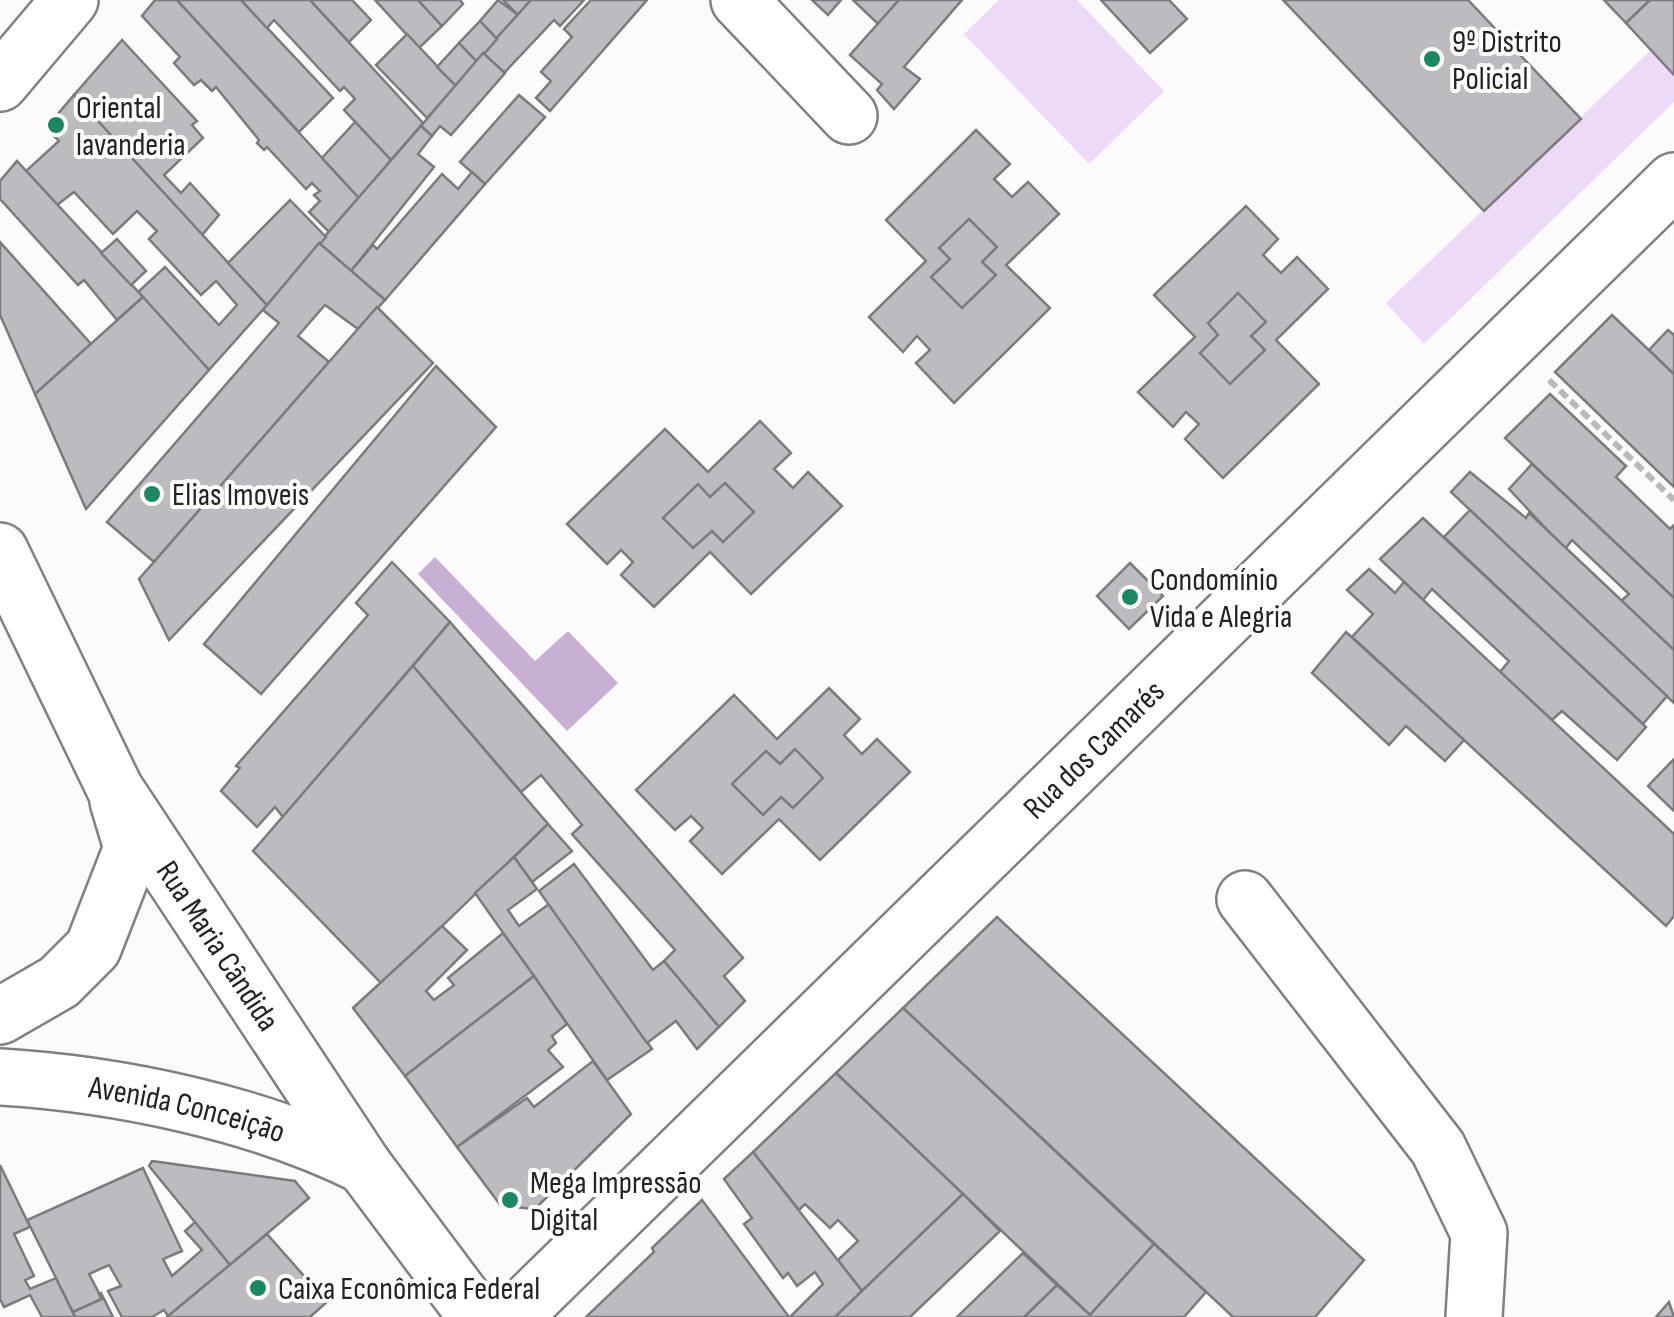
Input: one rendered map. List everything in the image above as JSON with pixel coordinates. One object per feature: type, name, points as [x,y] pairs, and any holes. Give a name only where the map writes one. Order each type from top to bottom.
[{"type":"street","points":[[0,83],[70,0]]},
{"type":"street","points":[[739,0],[849,116]]},
{"type":"street","name":"Rua dos Camarés","points":[[513,1317],[1674,181]]},
{"type":"street","name":"Rua Maria Cândida","points":[[0,551],[114,789],[364,1166],[477,1317]]},
{"type":"street","points":[[0,1016],[59,982],[93,948],[132,848],[114,789]]},
{"type":"street","points":[[1244,899],[1438,1148],[1479,1233],[1474,1317]]},
{"type":"street","name":"Avenida Conceição","points":[[0,1077],[134,1095],[304,1136],[364,1166]]},
{"type":"path","points":[[1511,344],[1674,500]]},
{"type":"shaded area","points":[[999,0],[1077,0],[1164,91],[1089,164],[964,34]]},
{"type":"shaded area","points":[[1651,50],[1674,75],[1674,102],[1424,344],[1386,303]]},
{"type":"shaded area","points":[[435,557],[535,661],[568,631],[618,683],[567,731],[418,574]]},
{"type":"building","points":[[155,0],[177,0],[359,198],[329,232],[309,212],[320,201],[314,195],[320,191],[312,183],[306,189],[267,147],[264,150],[257,143],[259,140],[216,87],[212,91],[201,80],[194,85],[174,63],[180,57],[142,16]]},
{"type":"building","points":[[177,0],[241,0],[333,98],[299,132]]},
{"type":"building","points":[[241,0],[310,0],[423,123],[391,160],[344,110],[355,99],[344,87],[340,91],[274,20],[267,28]]},
{"type":"building","points":[[310,0],[352,0],[371,20],[349,42]]},
{"type":"building","points":[[375,0],[418,0],[442,26],[419,48]]},
{"type":"building","points":[[418,0],[460,0],[463,4],[442,26]]},
{"type":"building","points":[[498,0],[518,15],[497,39],[480,21]]},
{"type":"building","points":[[503,0],[531,0],[518,15]]},
{"type":"building","points":[[531,0],[584,0],[560,26],[554,20],[504,73],[483,53]]},
{"type":"building","points":[[591,0],[647,0],[550,111],[536,98],[551,81],[541,72],[572,37],[564,29]]},
{"type":"building","points":[[812,0],[841,0],[828,15]]},
{"type":"building","points":[[853,0],[899,0],[878,24]]},
{"type":"building","points":[[899,0],[962,0],[904,67],[920,79],[894,109],[877,90],[882,84],[850,55]]},
{"type":"building","points":[[1101,0],[1169,0],[1187,19],[1150,53]]},
{"type":"building","name":"9º Distrito Policial","points":[[1283,0],[1468,0],[1581,119],[1484,211]]},
{"type":"building","points":[[1604,0],[1650,0],[1626,23]]},
{"type":"building","points":[[1650,0],[1674,0],[1674,75],[1626,23]]},
{"type":"building","points":[[480,21],[497,39],[477,62],[459,43]]},
{"type":"building","points":[[407,34],[456,86],[427,118],[376,65]]},
{"type":"building","points":[[122,40],[197,121],[192,125],[203,138],[164,175],[181,193],[190,183],[219,215],[202,235],[74,95]]},
{"type":"building","points":[[459,43],[477,62],[456,86],[437,67]]},
{"type":"building","points":[[483,53],[505,73],[451,135],[440,126],[432,136],[421,126]]},
{"type":"building","points":[[74,95],[267,305],[209,370],[137,293],[165,267],[219,325],[237,305],[216,281],[201,295],[149,239],[157,231],[137,211],[113,234],[74,192],[57,205],[26,171],[59,141],[46,128]]},
{"type":"building","points":[[519,95],[545,117],[485,184],[460,162]]},
{"type":"building","points":[[355,122],[391,160],[359,198],[322,158]]},
{"type":"building","points":[[421,126],[432,136],[418,154],[434,167],[351,271],[319,243]]},
{"type":"building","points":[[976,130],[1010,164],[994,179],[1012,197],[1028,182],[1059,214],[1006,265],[1050,308],[954,403],[916,363],[930,350],[917,336],[903,352],[869,317],[926,261],[886,220]]},
{"type":"building","points":[[17,161],[143,297],[117,320],[84,280],[78,285],[0,199],[0,181]]},
{"type":"building","points":[[472,172],[485,184],[385,300],[351,271],[373,245],[377,249],[442,174],[458,189]]},
{"type":"building","points":[[290,200],[326,237],[267,305],[228,263]]},
{"type":"building","points":[[1246,206],[1278,239],[1263,255],[1281,273],[1297,257],[1328,289],[1276,340],[1319,384],[1223,478],[1185,439],[1199,424],[1186,412],[1173,427],[1138,392],[1195,337],[1154,295]]},
{"type":"building","points":[[969,219],[997,247],[982,262],[996,275],[962,308],[931,277],[950,259],[939,248]]},
{"type":"building","points":[[117,239],[146,271],[131,285],[101,253]]},
{"type":"building","points":[[0,242],[91,344],[35,394],[0,315]]},
{"type":"building","points":[[319,243],[385,300],[358,329],[325,305],[298,336],[329,362],[154,562],[107,522],[279,323],[263,310]]},
{"type":"building","points":[[1238,293],[1266,322],[1251,336],[1265,350],[1230,384],[1200,353],[1218,335],[1208,323]]},
{"type":"building","points":[[143,297],[209,370],[86,509],[35,394]]},
{"type":"building","points":[[377,307],[433,363],[169,640],[139,579]]},
{"type":"building","points":[[1612,315],[1674,374],[1674,487],[1555,372]]},
{"type":"building","points":[[1668,330],[1674,335],[1674,374],[1649,350]]},
{"type":"building","points":[[436,366],[496,427],[261,694],[204,644]]},
{"type":"building","points":[[1550,394],[1626,466],[1616,477],[1670,529],[1674,525],[1674,598],[1505,438]]},
{"type":"building","points":[[760,421],[791,453],[774,469],[793,488],[808,472],[842,506],[751,594],[710,552],[654,607],[621,575],[633,562],[621,550],[607,564],[567,524],[665,429],[708,472]]},
{"type":"building","points":[[1532,464],[1674,598],[1674,650],[1621,601],[1629,594],[1572,540],[1565,549],[1509,489]]},
{"type":"building","points":[[1470,472],[1526,518],[1529,513],[1674,650],[1674,703],[1451,492]]},
{"type":"building","points":[[725,483],[754,512],[723,542],[712,531],[693,548],[663,518],[698,484],[710,497]]},
{"type":"building","points":[[1470,510],[1667,696],[1643,724],[1444,537]]},
{"type":"building","points":[[1423,518],[1646,727],[1617,760],[1562,711],[1552,720],[1500,672],[1509,661],[1432,589],[1423,600],[1380,559]]},
{"type":"building","points":[[392,562],[450,622],[283,817],[275,807],[257,827],[221,791],[240,768],[236,766],[368,615],[356,603]]},
{"type":"building","name":"Condomínio Vida e Alegria","points":[[1130,563],[1163,596],[1129,629],[1097,596]]},
{"type":"building","points":[[1369,569],[1395,593],[1404,582],[1674,834],[1674,916],[1666,926],[1352,637],[1373,614],[1347,590]]},
{"type":"building","points":[[450,622],[743,958],[724,976],[745,1001],[719,1027],[664,961],[675,950],[572,834],[582,825],[541,775],[521,792],[413,666]]},
{"type":"building","points":[[1346,632],[1464,740],[1445,761],[1406,726],[1389,745],[1312,673]]},
{"type":"building","points":[[413,666],[548,824],[382,984],[253,851]]},
{"type":"building","points":[[829,688],[860,719],[844,735],[862,754],[877,739],[910,772],[820,860],[779,819],[722,874],[690,841],[703,828],[691,816],[675,830],[636,790],[734,695],[777,739]]},
{"type":"building","points":[[795,749],[823,778],[793,808],[781,797],[763,815],[732,784],[766,751],[780,764]]},
{"type":"building","points":[[1674,759],[1674,811],[1648,786]]},
{"type":"building","points":[[548,824],[572,851],[532,882],[514,857]]},
{"type":"building","points":[[514,857],[537,889],[508,910],[519,926],[549,904],[652,1049],[607,1080],[475,893]]},
{"type":"building","points":[[574,864],[653,970],[664,961],[719,1027],[697,1049],[676,1021],[647,1043],[539,891]]},
{"type":"building","points":[[997,917],[1364,1260],[1315,1317],[1233,1317],[903,1008]]},
{"type":"building","points":[[442,926],[467,950],[426,991],[434,1000],[454,985],[448,978],[503,933],[534,976],[405,1076],[353,1008]]},
{"type":"building","points":[[534,976],[567,1024],[552,1036],[556,1043],[548,1050],[563,1067],[457,1147],[405,1076]]},
{"type":"building","points":[[903,1008],[1154,1244],[1090,1315],[836,1073]]},
{"type":"building","points":[[593,1061],[631,1114],[535,1209],[501,1206],[457,1147],[527,1098],[534,1107]]},
{"type":"building","points":[[836,1073],[963,1194],[862,1291],[838,1260],[858,1241],[838,1220],[830,1228],[805,1204],[799,1210],[753,1152]]},
{"type":"building","points":[[753,1152],[862,1291],[835,1317],[790,1317],[823,1284],[815,1272],[797,1286],[788,1273],[783,1278],[744,1224],[752,1218],[724,1179]]},
{"type":"building","points":[[152,1161],[295,1181],[309,1198],[230,1265],[149,1166]]},
{"type":"building","points":[[0,1165],[30,1227],[14,1234],[34,1276],[25,1280],[30,1289],[56,1278],[75,1317],[42,1317],[30,1295],[4,1307],[0,1299]]},
{"type":"building","points":[[143,1168],[182,1251],[163,1259],[172,1276],[202,1250],[185,1231],[195,1222],[230,1265],[168,1316],[164,1310],[152,1317],[122,1317],[108,1291],[121,1286],[109,1265],[89,1274],[102,1299],[73,1312],[27,1220]]},
{"type":"building","points":[[963,1194],[1000,1231],[910,1317],[835,1317]]},
{"type":"building","points":[[702,1200],[789,1317],[586,1317],[654,1252],[652,1248]]},
{"type":"building","name":"Caixa Econômica Federal","points":[[267,1234],[327,1302],[310,1317],[167,1317]]},
{"type":"building","points":[[1154,1244],[1206,1292],[1184,1317],[1024,1317],[1057,1285],[1090,1315]]},
{"type":"building","points":[[1023,1253],[1057,1285],[1024,1317],[957,1317]]},
{"type":"building","points":[[99,1294],[113,1317],[75,1317],[73,1312],[102,1299]]},
{"type":"building","points":[[1669,1302],[1674,1317],[1656,1317]]},
{"type":"place","name":"9º Distrito Policial","points":[[1432,59]]},
{"type":"place","name":"Oriental lavanderia","points":[[56,125]]},
{"type":"place","name":"Elias Imoveis","points":[[152,494]]},
{"type":"place","name":"Condomínio Vida e Alegria","points":[[1130,597]]},
{"type":"place","name":"Mega Impressão Digital","points":[[510,1200]]},
{"type":"place","name":"Caixa Econômica Federal","points":[[258,1288]]}]
